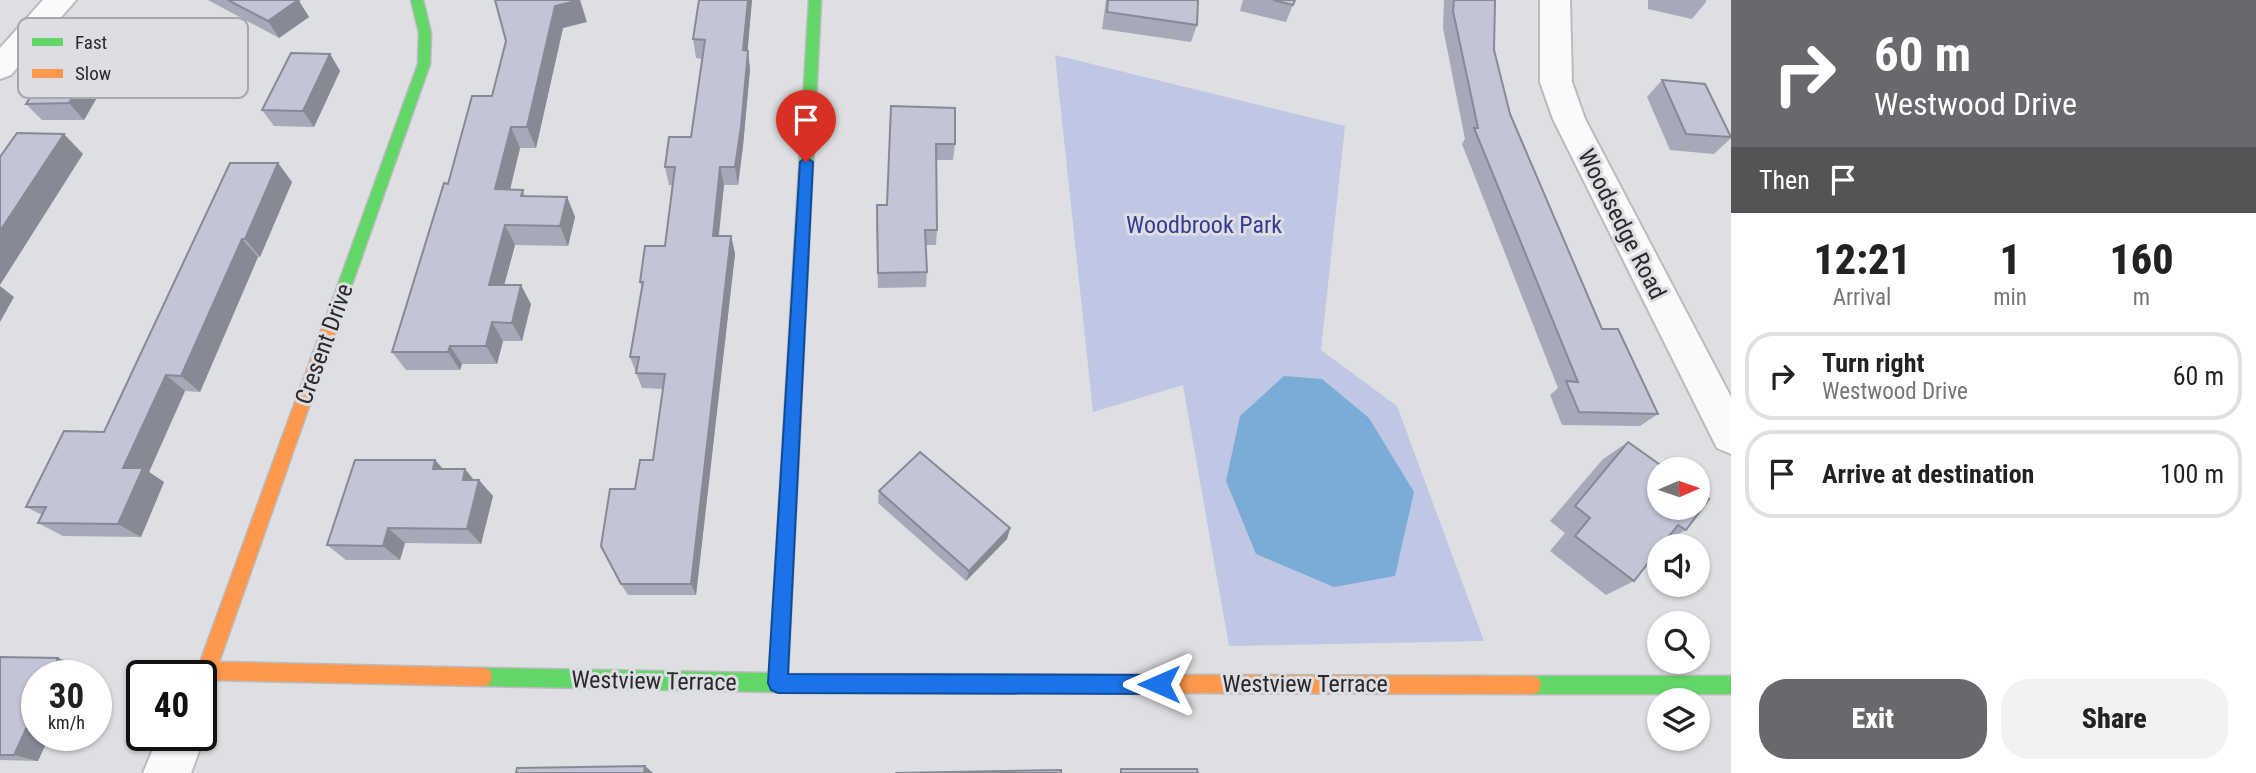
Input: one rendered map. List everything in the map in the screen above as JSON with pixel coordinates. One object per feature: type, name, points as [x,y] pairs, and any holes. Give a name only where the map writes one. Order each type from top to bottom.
[{"type":"street","points":[[45,18],[61,0]]},
{"type":"street","name":"Cresent Drive","points":[[210,660],[424,64],[425,33],[417,0]]},
{"type":"street","points":[[778,683],[815,0]]},
{"type":"street","name":"Woodsedge Road","points":[[1555,0],[1556,82],[1569,119],[1731,436]]},
{"type":"street","points":[[0,68],[18,48]]},
{"type":"street","name":"Westview Terrace","points":[[217,678],[778,683],[1731,685]]},
{"type":"street","points":[[167,773],[176,751]]},
{"type":"green space","name":"Woodbrook Park","points":[[1055,55],[1345,126],[1321,350],[1397,406],[1484,641],[1229,646],[1183,385],[1093,412]]},
{"type":"water","points":[[1284,376],[1322,379],[1369,418],[1414,492],[1395,576],[1334,587],[1256,554],[1226,481],[1240,416]]},
{"type":"building","points":[[228,0],[298,0],[268,21]]},
{"type":"building","points":[[495,0],[580,0],[555,6],[527,127],[511,127],[495,189],[523,190],[521,196],[567,197],[560,226],[505,225],[489,285],[521,285],[512,323],[492,322],[486,346],[450,346],[448,352],[392,352],[444,183],[448,184],[472,96],[492,96],[506,41]]},
{"type":"building","points":[[699,0],[748,0],[743,50],[748,51],[735,167],[720,167],[713,236],[731,236],[691,584],[621,584],[601,546],[610,489],[635,489],[640,460],[653,460],[665,374],[636,373],[639,357],[630,357],[643,282],[640,282],[645,246],[665,246],[675,167],[665,167],[669,137],[691,137],[705,40],[693,39]]},
{"type":"building","points":[[1108,0],[1198,0],[1197,25],[1107,12]]},
{"type":"building","points":[[1273,0],[1295,0],[1293,5]]},
{"type":"building","points":[[1454,0],[1495,0],[1494,50],[1510,114],[1602,329],[1618,329],[1658,414],[1579,412],[1566,381],[1578,382],[1474,128],[1478,128],[1453,11]]},
{"type":"building","points":[[291,53],[330,54],[303,111],[262,110]]},
{"type":"building","points":[[1662,80],[1705,84],[1731,137],[1686,134]]},
{"type":"building","points":[[30,98],[72,98],[69,103],[26,104]]},
{"type":"building","points":[[891,106],[955,108],[955,144],[936,144],[937,230],[925,230],[927,272],[878,273],[877,205],[887,205]]},
{"type":"building","points":[[17,133],[64,134],[0,231],[0,157]]},
{"type":"building","points":[[230,163],[278,163],[181,376],[166,375],[123,468],[143,468],[118,524],[38,523],[46,507],[26,507],[64,431],[104,432]]},
{"type":"building","points":[[1628,442],[1649,457],[1647,457],[1647,520],[1693,520],[1686,530],[1678,525],[1671,534],[1647,534],[1647,564],[1634,581],[1575,536],[1590,518],[1575,506]]},
{"type":"building","points":[[920,452],[1010,528],[969,571],[879,491]]},
{"type":"building","points":[[355,460],[435,460],[433,469],[465,469],[463,480],[479,480],[467,529],[388,528],[383,546],[327,545]]},
{"type":"building","points":[[0,657],[58,658],[21,660],[21,740],[14,755],[0,755]]},
{"type":"building","points":[[645,766],[644,773],[516,773],[517,768]]},
{"type":"building","points":[[1121,769],[1197,769],[1198,773],[1121,773]]},
{"type":"building","points":[[1061,770],[1061,773],[895,773]]},
{"type":"traffic: fast","points":[[342,293],[424,64],[425,33],[417,0]]},
{"type":"traffic: fast","points":[[778,683],[815,0]]},
{"type":"traffic: fast","points":[[483,677],[778,683],[1176,684]]},
{"type":"traffic: fast","points":[[1532,685],[1731,685]]},
{"type":"traffic: slow","points":[[210,660],[342,293]]},
{"type":"traffic: slow","points":[[217,671],[483,677]]},
{"type":"traffic: slow","points":[[1176,684],[1532,685]]},
{"type":"route","points":[[806,162],[778,683],[1159,684]]}]
